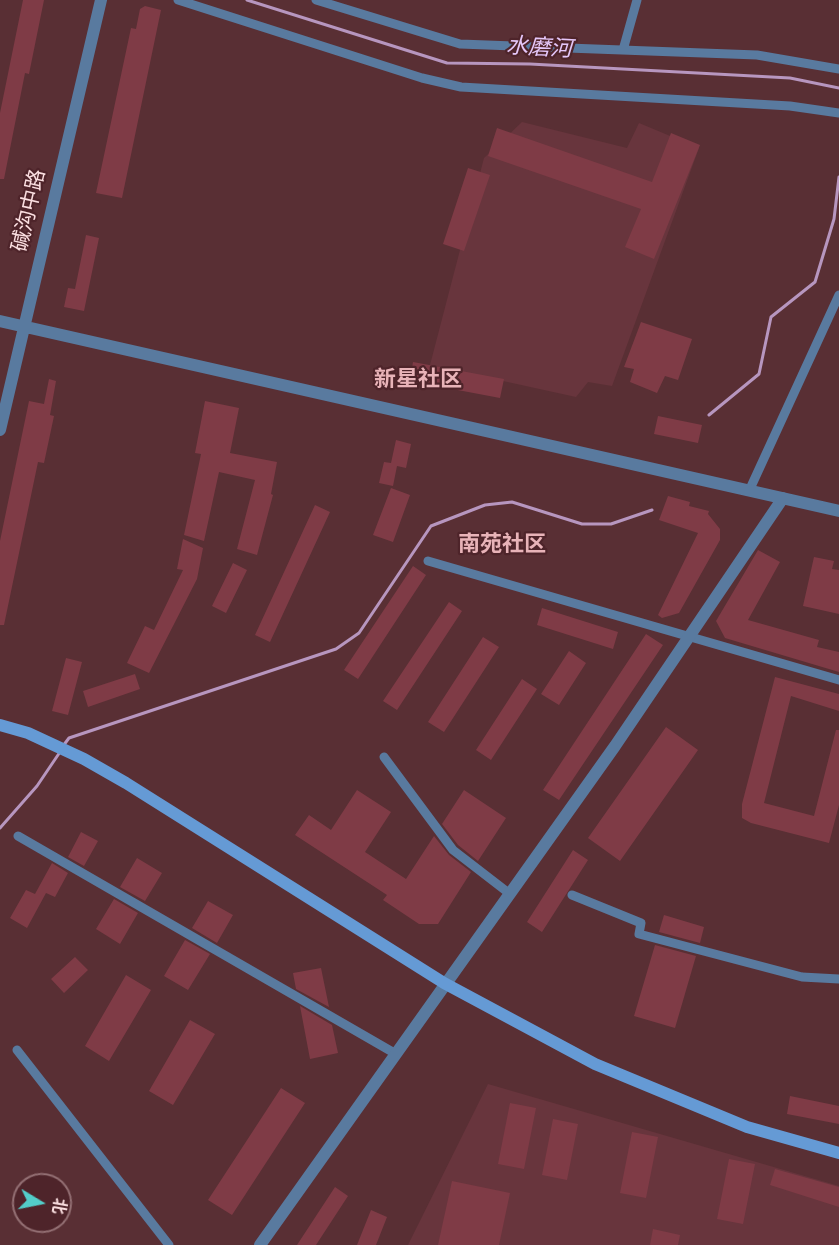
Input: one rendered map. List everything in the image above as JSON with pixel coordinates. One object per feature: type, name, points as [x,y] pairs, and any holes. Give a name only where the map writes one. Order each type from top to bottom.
[{"type":"main road","points":[[0,725],[28,733],[84,759],[126,783],[444,983],[596,1064],[747,1127],[839,1153]]},
{"type":"street","name":"碱沟中路","points":[[0,430],[101,0]]},
{"type":"street","points":[[178,0],[422,78],[461,87],[790,106],[839,114]]},
{"type":"street","points":[[316,0],[460,44],[757,55],[839,69]]},
{"type":"street","points":[[623,50],[638,0]]},
{"type":"street","points":[[749,491],[839,295]]},
{"type":"street","points":[[0,321],[839,511]]},
{"type":"street","points":[[260,1245],[444,983],[510,894],[783,498]]},
{"type":"street","points":[[428,561],[839,680]]},
{"type":"street","points":[[384,757],[453,850],[510,894]]},
{"type":"street","points":[[18,836],[396,1054]]},
{"type":"street","points":[[572,895],[641,923],[639,934],[802,977],[839,979]]},
{"type":"street","points":[[17,1050],[169,1245]]},
{"type":"shaded area","points":[[522,122],[627,148],[639,123],[699,148],[612,386],[588,382],[576,397],[430,365],[484,158]]},
{"type":"shaded area","points":[[488,1084],[839,1186],[839,1245],[408,1245]]},
{"type":"building","points":[[23,0],[44,0],[29,74],[25,73],[4,179],[0,179],[0,113]]},
{"type":"building","points":[[145,6],[161,10],[122,198],[96,193],[131,28],[136,29],[140,9]]},
{"type":"building","points":[[497,128],[652,182],[671,133],[700,145],[654,259],[625,247],[641,209],[488,156]]},
{"type":"building","points":[[468,168],[490,175],[464,251],[443,244]]},
{"type":"building","points":[[86,235],[99,238],[84,311],[64,307],[68,288],[75,289]]},
{"type":"building","points":[[641,322],[692,339],[678,380],[665,376],[657,393],[630,382],[634,369],[624,367]]},
{"type":"building","points":[[413,362],[504,379],[500,398],[410,381]]},
{"type":"building","points":[[49,379],[56,381],[50,415],[54,416],[44,463],[38,462],[4,625],[0,625],[0,541],[29,401],[44,404]]},
{"type":"building","points":[[205,401],[239,408],[230,453],[277,462],[271,494],[273,495],[257,555],[237,549],[255,480],[219,472],[204,541],[184,535],[201,454],[195,453]]},
{"type":"building","points":[[658,416],[702,425],[698,443],[654,434]]},
{"type":"building","points":[[396,440],[411,444],[406,468],[397,466],[393,486],[379,483],[384,462],[391,463]]},
{"type":"building","points":[[391,488],[410,495],[393,542],[373,535]]},
{"type":"building","points":[[668,496],[690,502],[689,506],[709,511],[708,514],[720,529],[720,540],[679,613],[662,618],[658,615],[698,533],[659,520]]},
{"type":"building","points":[[315,505],[330,512],[270,642],[255,635]]},
{"type":"building","points":[[183,539],[203,548],[197,579],[149,673],[127,663],[145,626],[154,630],[183,570],[177,569]]},
{"type":"building","points":[[758,550],[780,562],[748,620],[819,640],[817,647],[839,652],[839,672],[725,638],[716,621]]},
{"type":"building","points":[[814,557],[834,561],[832,569],[839,570],[839,614],[803,606]]},
{"type":"building","points":[[233,563],[247,570],[226,613],[212,606]]},
{"type":"building","points":[[413,566],[426,575],[358,679],[344,670]]},
{"type":"building","points":[[449,602],[462,611],[397,710],[383,701]]},
{"type":"building","points":[[542,608],[618,632],[613,649],[537,625]]},
{"type":"building","points":[[646,634],[663,645],[559,800],[543,790]]},
{"type":"building","points":[[483,637],[499,647],[444,732],[428,722]]},
{"type":"building","points":[[569,651],[586,663],[559,705],[541,694]]},
{"type":"building","points":[[66,658],[82,662],[68,715],[52,711]]},
{"type":"building","points":[[135,674],[140,689],[88,707],[83,691]]},
{"type":"building","points":[[775,677],[839,694],[839,711],[791,696],[764,803],[814,816],[836,730],[839,730],[839,805],[829,843],[751,823],[742,818],[742,804]]},
{"type":"building","points":[[522,679],[537,689],[491,760],[476,750]]},
{"type":"building","points":[[666,727],[698,750],[620,861],[588,838]]},
{"type":"building","points":[[357,790],[391,812],[365,852],[406,879],[434,836],[449,855],[471,872],[438,924],[419,924],[383,900],[387,895],[295,835],[309,815],[331,830]]},
{"type":"building","points":[[464,790],[506,818],[478,861],[458,845],[442,824]]},
{"type":"building","points":[[81,832],[98,841],[84,866],[68,857]]},
{"type":"building","points":[[573,850],[588,860],[542,932],[527,922]]},
{"type":"building","points":[[137,858],[162,873],[145,901],[120,887]]},
{"type":"building","points":[[52,863],[68,873],[55,897],[46,893],[27,928],[10,918],[26,890],[35,894]]},
{"type":"building","points":[[114,899],[138,913],[120,944],[96,929]]},
{"type":"building","points":[[208,901],[233,915],[217,943],[192,928]]},
{"type":"building","points":[[664,915],[704,927],[700,943],[659,932]]},
{"type":"building","points":[[185,940],[210,954],[188,990],[164,976]]},
{"type":"building","points":[[655,945],[696,956],[675,1028],[634,1016]]},
{"type":"building","points":[[75,957],[88,970],[64,993],[51,979]]},
{"type":"building","points":[[321,968],[329,1007],[296,989],[293,973]]},
{"type":"building","points":[[126,975],[151,990],[109,1061],[85,1046]]},
{"type":"building","points":[[300,1006],[332,1025],[338,1053],[310,1059]]},
{"type":"building","points":[[190,1020],[215,1034],[173,1105],[149,1091]]},
{"type":"building","points":[[281,1088],[305,1103],[232,1215],[208,1200]]},
{"type":"building","points":[[790,1096],[839,1106],[839,1124],[787,1114]]},
{"type":"building","points":[[510,1103],[536,1108],[524,1169],[498,1164]]},
{"type":"building","points":[[553,1119],[578,1124],[567,1180],[542,1175]]},
{"type":"building","points":[[632,1132],[658,1137],[646,1198],[620,1193]]},
{"type":"building","points":[[729,1159],[755,1164],[743,1224],[717,1219]]},
{"type":"building","points":[[775,1169],[839,1187],[839,1207],[770,1185]]},
{"type":"building","points":[[452,1181],[510,1193],[499,1245],[438,1245]]},
{"type":"building","points":[[335,1187],[348,1196],[316,1245],[297,1245]]},
{"type":"building","points":[[371,1210],[387,1217],[376,1245],[357,1245]]},
{"type":"building","points":[[653,1229],[680,1235],[678,1245],[650,1245]]},
{"type":"waterway","name":"水磨河","points":[[247,0],[447,63],[530,64],[790,78],[839,88]]},
{"type":"waterway","points":[[709,415],[759,374],[771,317],[815,282],[834,219],[839,177]]},
{"type":"waterway","points":[[63,746],[69,738],[336,649],[359,633],[431,526],[485,505],[512,502],[582,524],[611,524],[652,510]]},
{"type":"waterway","points":[[0,828],[37,786],[60,752]]},
{"type":"district","name":"新星社区","points":[[418,382]]},
{"type":"district","name":"南苑社区","points":[[502,547]]}]
